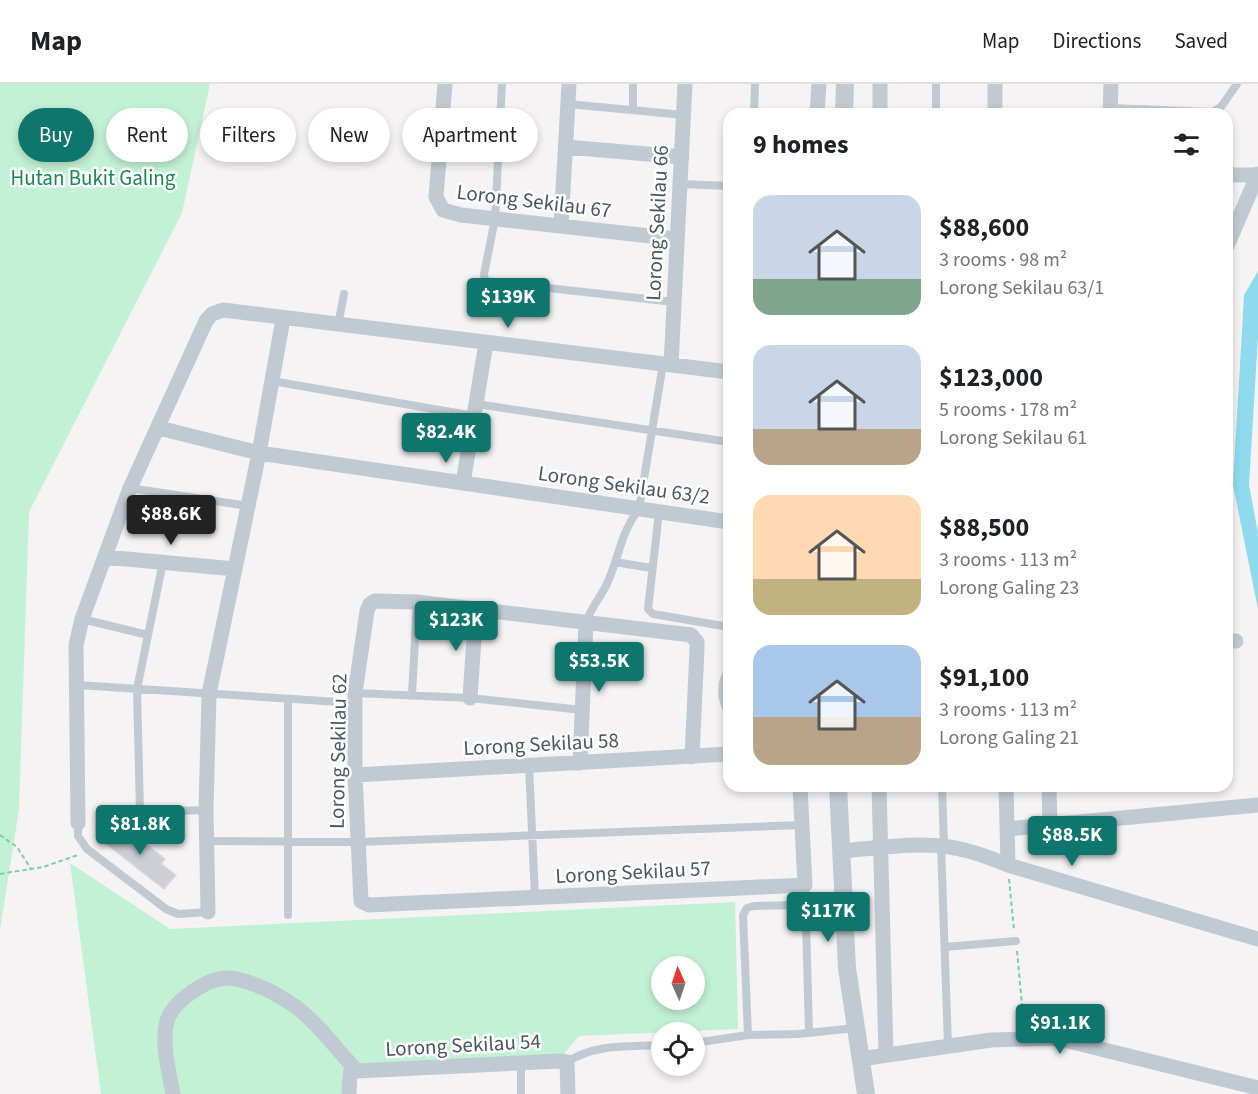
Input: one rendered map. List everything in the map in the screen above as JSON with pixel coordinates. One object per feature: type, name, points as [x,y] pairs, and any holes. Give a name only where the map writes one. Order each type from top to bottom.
[{"type":"street","name":"Lorong Sekilau 67","points":[[445,84],[437,203],[449,213],[677,239]]},
{"type":"street","points":[[561,226],[569,84]]},
{"type":"street","name":"Lorong Sekilau 66","points":[[667,365],[674,303],[686,84]]},
{"type":"street","points":[[818,108],[819,84]]},
{"type":"street","points":[[844,108],[845,84]]},
{"type":"street","points":[[880,84],[880,108]]},
{"type":"street","points":[[995,84],[995,108]]},
{"type":"street","points":[[1110,108],[1111,84]]},
{"type":"street","points":[[567,147],[682,157]]},
{"type":"street","points":[[1233,175],[1258,174],[1233,228]]},
{"type":"street","points":[[78,823],[76,645],[82,619],[130,488],[206,321],[212,314],[223,310],[723,371]]},
{"type":"street","points":[[208,912],[206,810],[209,694],[259,453],[283,319]]},
{"type":"street","points":[[463,483],[486,343]]},
{"type":"street","name":"Lorong Sekilau 63/2","points":[[159,428],[259,453],[723,521]]},
{"type":"street","points":[[105,557],[235,568]]},
{"type":"street","name":"Lorong Sekilau 62","points":[[364,904],[360,896],[355,775],[355,698],[367,611],[370,604],[375,601],[417,602]]},
{"type":"street","points":[[417,602],[586,622],[695,638],[697,649],[692,756]]},
{"type":"street","points":[[470,698],[476,609]]},
{"type":"street","points":[[580,763],[586,622]]},
{"type":"street","name":"Lorong Sekilau 58","points":[[355,775],[723,754]]},
{"type":"street","points":[[800,792],[805,885]]},
{"type":"street","points":[[838,792],[848,968],[866,1094]]},
{"type":"street","points":[[879,792],[886,1054]]},
{"type":"street","points":[[1006,792],[1008,865]]},
{"type":"street","points":[[1049,792],[1050,825]]},
{"type":"street","points":[[1008,829],[1258,805]]},
{"type":"street","points":[[841,851],[942,846],[968,851],[1258,939]]},
{"type":"street","name":"Lorong Sekilau 57","points":[[364,904],[805,885]]},
{"type":"street","points":[[1239,933],[1258,930]]},
{"type":"street","points":[[173,1094],[166,1040],[168,1019],[172,1010],[187,995],[226,978],[239,980],[274,994],[298,1009],[357,1071]]},
{"type":"street","points":[[860,1059],[991,1040],[1056,1038],[1258,1088]]},
{"type":"street","name":"Lorong Sekilau 54","points":[[349,1094],[350,1073],[357,1071],[567,1062],[568,1094]]},
{"type":"lane","points":[[502,84],[495,219],[484,274],[488,283],[674,303]]},
{"type":"lane","points":[[633,84],[633,110]]},
{"type":"lane","points":[[754,108],[755,84]]},
{"type":"lane","points":[[936,84],[936,108]]},
{"type":"lane","points":[[1219,108],[1237,84]]},
{"type":"lane","points":[[568,104],[684,115]]},
{"type":"lane","points":[[680,184],[723,186]]},
{"type":"lane","points":[[338,325],[344,294]]},
{"type":"lane","points":[[586,622],[592,605],[605,586],[627,524],[639,509],[652,430],[667,365]]},
{"type":"lane","points":[[272,381],[475,410],[652,430],[723,441]]},
{"type":"lane","points":[[130,488],[248,506]]},
{"type":"lane","points":[[659,512],[646,604],[653,614],[723,626]]},
{"type":"lane","points":[[163,562],[137,689],[140,812],[206,810]]},
{"type":"lane","points":[[615,562],[651,568]]},
{"type":"lane","points":[[412,694],[417,602]]},
{"type":"lane","points":[[82,619],[148,635]]},
{"type":"lane","points":[[723,678],[723,698]]},
{"type":"lane","points":[[76,685],[288,699],[412,694],[582,710]]},
{"type":"lane","points":[[288,699],[288,915]]},
{"type":"lane","points":[[529,765],[536,898]]},
{"type":"lane","points":[[942,792],[948,1045]]},
{"type":"lane","points":[[78,823],[78,836],[87,849],[173,914],[208,912]]},
{"type":"lane","points":[[207,841],[358,842],[802,825]]},
{"type":"lane","points":[[805,885],[809,1032]]},
{"type":"lane","points":[[748,1035],[743,915],[747,908],[754,906],[806,905]]},
{"type":"lane","points":[[945,947],[1016,941]]},
{"type":"lane","points":[[705,1041],[748,1035],[856,1028]]},
{"type":"lane","points":[[567,1062],[589,1050],[651,1046]]},
{"type":"lane","points":[[520,1063],[521,1094]]},
{"type":"path","points":[[0,835],[17,847],[31,869]]},
{"type":"path","points":[[0,874],[31,869],[77,856],[87,849]]},
{"type":"green space","name":"Hutan Bukit Galing","points":[[0,84],[210,84],[205,108],[200,108],[200,130],[182,213],[29,512],[19,809],[0,930]]},
{"type":"green space","points":[[70,863],[170,929],[735,902],[738,1029],[705,1030],[705,1022],[651,1022],[651,1033],[579,1036],[564,1054],[347,1066],[342,1071],[343,1094],[101,1094]]},
{"type":"water","points":[[1258,271],[1258,337],[1249,485],[1258,533],[1258,609],[1233,485],[1244,295]]},
{"type":"building","points":[[115,828],[122,833],[125,828],[165,859],[161,864],[176,875],[164,889],[104,842]]}]
